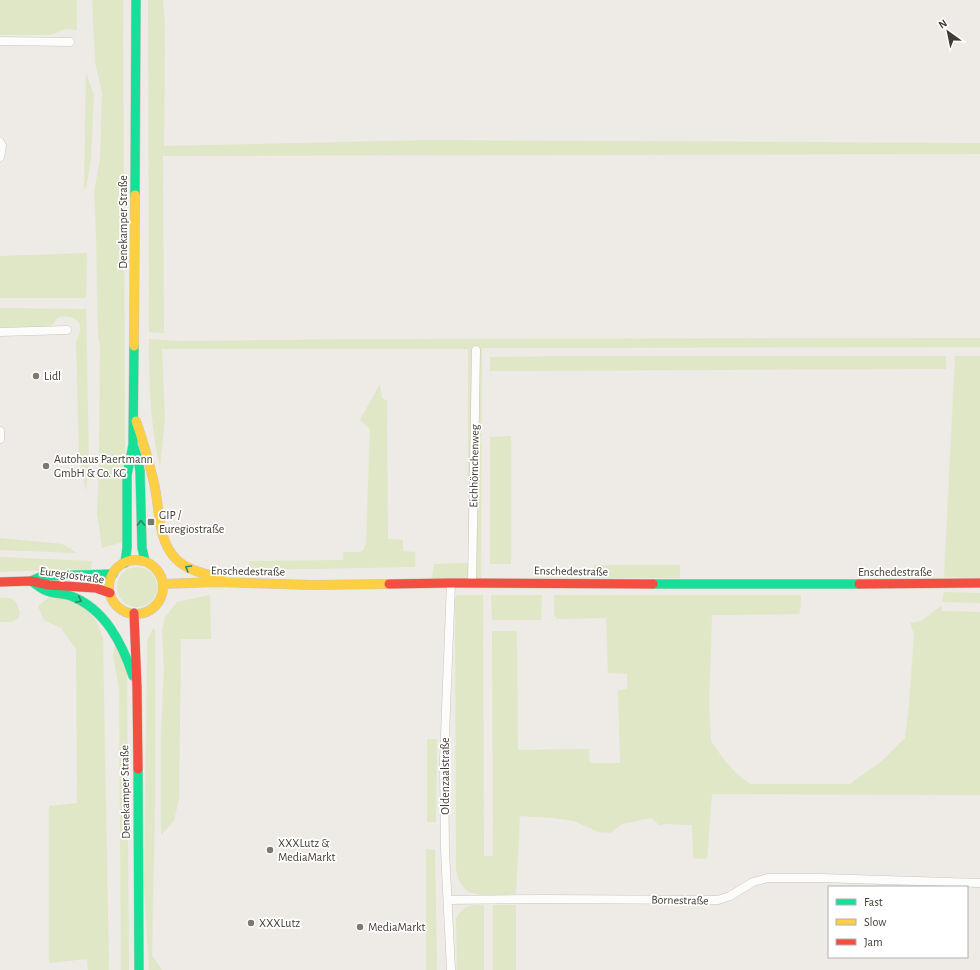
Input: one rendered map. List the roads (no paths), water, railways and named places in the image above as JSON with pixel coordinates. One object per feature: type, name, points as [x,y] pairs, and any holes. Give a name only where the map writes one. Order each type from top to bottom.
[{"type":"street","name":"Denekamper Straße","points":[[125,563],[127,548],[127,475],[133,445],[134,414],[136,0]]},
{"type":"street","points":[[0,41],[70,42]]},
{"type":"street","points":[[0,142],[2,151],[0,157]]},
{"type":"street","points":[[0,332],[67,330]]},
{"type":"street","name":"Eichhörnchenweg","points":[[472,583],[476,350]]},
{"type":"street","points":[[134,414],[157,494],[162,532],[166,545],[173,556],[192,570],[239,583]]},
{"type":"street","points":[[0,431],[0,439]]},
{"type":"street","name":"Denekamper Straße","points":[[133,445],[138,459],[140,472],[142,548],[144,561]]},
{"type":"street","points":[[131,560],[144,561],[157,570],[161,576],[163,584],[160,599],[149,610],[142,613],[134,613],[121,609],[112,599],[110,593],[113,574],[118,567],[131,560]]},
{"type":"street","name":"Euregiostraße","points":[[31,581],[42,576],[113,574]]},
{"type":"street","points":[[31,581],[48,592],[62,593],[76,598],[88,604],[97,611],[124,652],[137,688]]},
{"type":"street","name":"Euregiostraße","points":[[0,582],[31,581],[49,586],[96,588],[110,593]]},
{"type":"street","name":"Enschedestraße","points":[[163,584],[216,582],[313,584],[472,583],[744,585],[980,583]]},
{"type":"street","name":"Oldenzaalstraße","points":[[451,583],[444,760],[451,970]]},
{"type":"street","name":"Denekamper Straße","points":[[134,613],[137,688],[139,970]]},
{"type":"street","name":"Bornestraße","points":[[448,900],[718,900],[730,896],[753,882],[768,878],[821,878],[980,883]]},
{"type":"place","name":"Lidl","points":[[36,376]]},
{"type":"place","name":"Autohaus Paertmann GmbH & Co. KG","points":[[46,466]]},
{"type":"place","name":"GIP / Euregiostraße","points":[[151,522]]},
{"type":"place","name":"XXXLutz & MediaMarkt","points":[[270,850]]},
{"type":"place","name":"XXXLutz","points":[[251,923]]},
{"type":"place","name":"MediaMarkt","points":[[360,927]]}]
